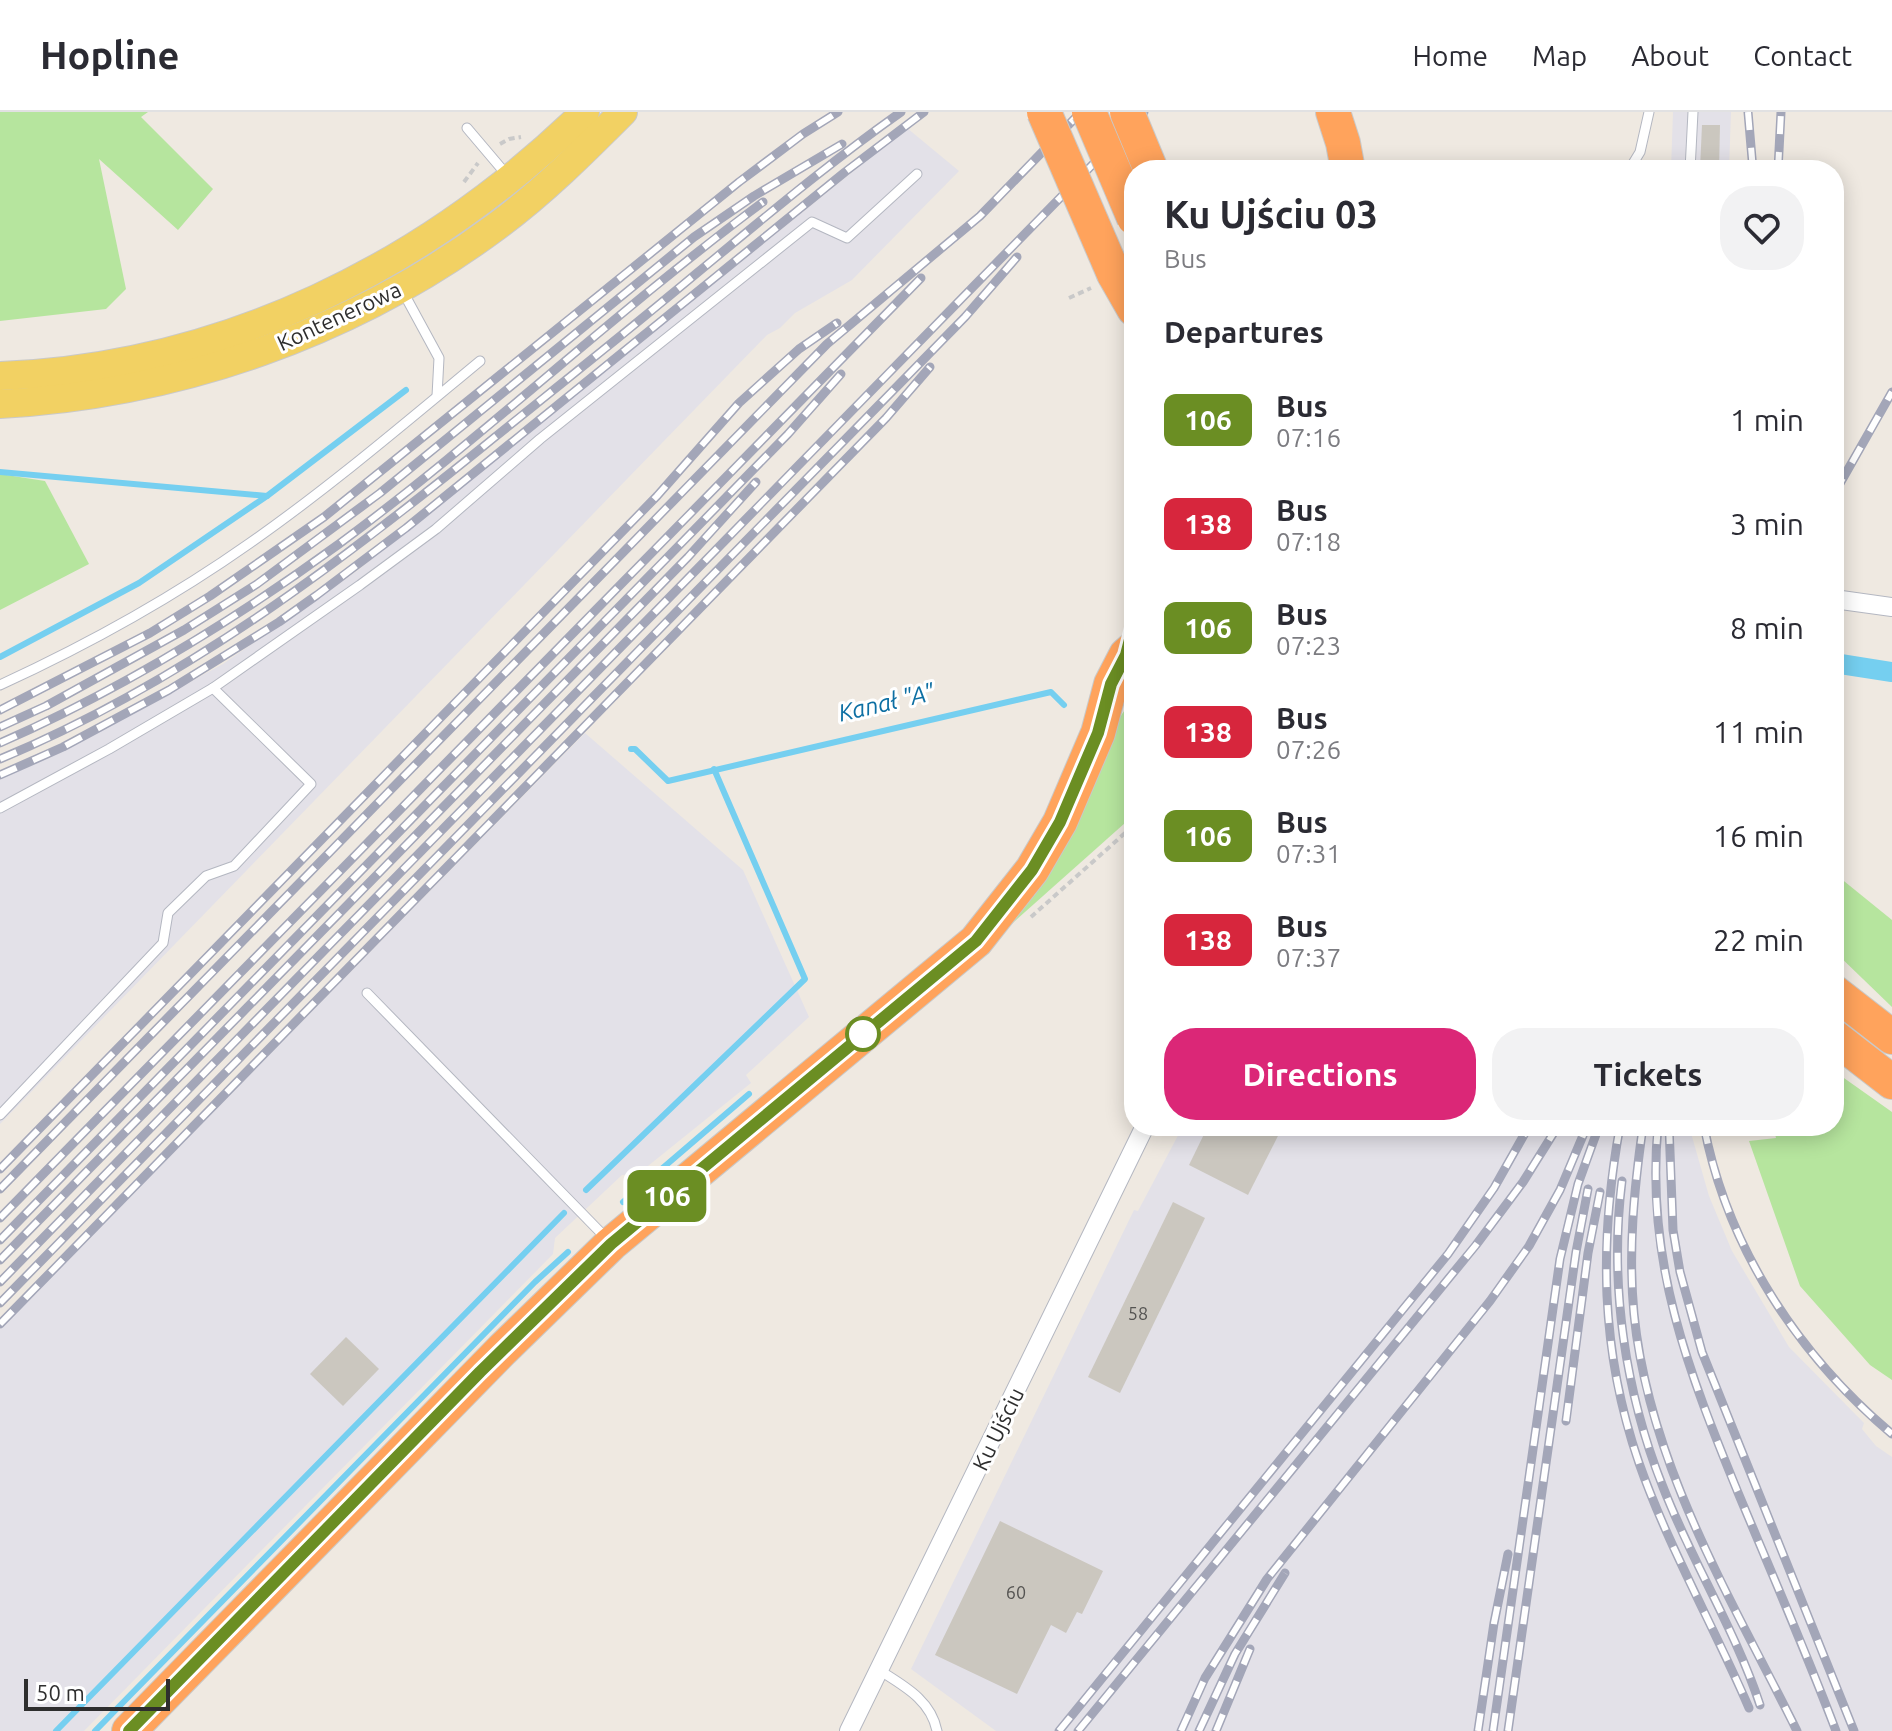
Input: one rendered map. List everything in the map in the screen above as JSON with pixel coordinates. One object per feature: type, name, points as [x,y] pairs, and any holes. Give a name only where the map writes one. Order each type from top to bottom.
[{"type":"highway","points":[[1044,112],[1107,279],[1124,298]]},
{"type":"highway","points":[[1089,112],[1124,194]]},
{"type":"highway","points":[[1127,112],[1147,160]]},
{"type":"highway","points":[[1333,112],[1346,160]]},
{"type":"highway","points":[[129,1731],[502,1350],[611,1244],[976,941],[1032,870],[1060,822],[1098,733],[1111,684],[1124,665]]},
{"type":"highway","points":[[1844,1000],[1892,1037]]},
{"type":"highway","points":[[1844,1045],[1892,1082]]},
{"type":"main road","name":"Kontenerowa","points":[[0,404],[94,394],[203,371],[310,333],[401,288],[458,253],[520,190],[585,112]]},
{"type":"main road","name":"Kontenerowa","points":[[0,376],[139,358],[265,321],[324,296],[396,259],[447,227],[567,167],[623,112]]},
{"type":"street","points":[[1844,600],[1892,607]]},
{"type":"street","name":"Ku Ujściu","points":[[849,1731],[1140,1136]]},
{"type":"lane","points":[[1635,160],[1640,152],[1649,112]]},
{"type":"lane","points":[[1691,160],[1693,112]]},
{"type":"lane","points":[[467,128],[520,190]]},
{"type":"lane","points":[[0,808],[213,688],[436,529],[540,439],[812,222],[847,238],[917,174]]},
{"type":"lane","points":[[401,288],[439,358],[437,396]]},
{"type":"lane","points":[[0,685],[99,637],[249,544],[345,473],[480,361]]},
{"type":"lane","points":[[0,1115],[163,943],[168,913],[206,876],[234,866],[311,784],[213,688]]},
{"type":"lane","points":[[367,993],[611,1244]]},
{"type":"lane","points":[[879,1670],[925,1703],[937,1731]]},
{"type":"path","points":[[461,189],[469,173],[489,154],[509,139],[530,134]]},
{"type":"path","points":[[1069,298],[1107,279]]},
{"type":"shaded area","points":[[1673,112],[1731,112],[1729,160],[1671,160]]},
{"type":"shaded area","points":[[907,128],[959,171],[852,280],[795,313],[780,328],[767,335],[0,1124],[0,779],[100,731],[223,664],[357,571]]},
{"type":"shaded area","points":[[585,733],[743,870],[809,1017],[746,1075],[751,1083],[638,1174],[622,1175],[555,1238],[553,1254],[84,1731],[0,1731],[0,1329]]},
{"type":"shaded area","points":[[1178,1136],[1692,1136],[1709,1196],[1732,1251],[1789,1347],[1864,1423],[1862,1429],[1876,1446],[1892,1457],[1892,1731],[996,1731],[911,1669],[1134,1210],[1138,1211]]},
{"type":"green space","points":[[0,112],[148,112],[141,117],[213,189],[178,230],[99,159],[126,289],[106,309],[0,321]]},
{"type":"green space","points":[[0,474],[45,481],[89,564],[0,610]]},
{"type":"green space","points":[[1124,711],[1124,824],[988,945]]},
{"type":"green space","points":[[1844,881],[1892,920],[1892,1007],[1844,961]]},
{"type":"green space","points":[[1844,1078],[1892,1112],[1892,1380],[1870,1365],[1800,1286],[1749,1141],[1844,1136]]},
{"type":"building","points":[[1702,125],[1720,125],[1719,160],[1700,160]]},
{"type":"building","points":[[1203,1136],[1278,1136],[1248,1195],[1189,1165]]},
{"type":"building","points":[[1173,1202],[1205,1218],[1120,1393],[1088,1377]]},
{"type":"building","points":[[346,1337],[379,1369],[343,1406],[310,1374]]},
{"type":"building","points":[[1000,1521],[1103,1571],[1082,1614],[1077,1612],[1066,1633],[1051,1625],[1017,1694],[935,1655]]},
{"type":"waterway","points":[[0,657],[139,583],[267,496],[406,390]]},
{"type":"waterway","points":[[0,472],[267,496]]},
{"type":"waterway","name":"Kanał \"A\"","points":[[1844,665],[1892,672]]},
{"type":"waterway","name":"Kanał \"A\"","points":[[631,749],[635,749],[668,781],[1051,692],[1064,705]]},
{"type":"waterway","points":[[586,1190],[805,979],[714,769]]},
{"type":"waterway","points":[[623,1202],[749,1094]]},
{"type":"waterway","points":[[56,1731],[564,1213]]},
{"type":"waterway","points":[[95,1731],[535,1282],[568,1252]]},
{"type":"railway","points":[[0,710],[150,633],[210,596],[324,517],[739,182],[838,112]]},
{"type":"railway","points":[[0,759],[133,694],[197,656],[319,574],[437,484],[798,191],[901,112]]},
{"type":"railway","points":[[0,775],[63,747],[169,690],[317,595],[406,528],[845,172],[924,112]]},
{"type":"railway","points":[[0,1189],[827,344],[980,216],[1081,112]]},
{"type":"railway","points":[[0,1282],[1144,112]]},
{"type":"railway","points":[[1748,112],[1752,160]]},
{"type":"railway","points":[[1779,160],[1781,112]]},
{"type":"railway","points":[[0,727],[46,706],[184,630],[257,584],[380,493],[694,237],[754,196],[842,144]]},
{"type":"railway","points":[[0,743],[89,700],[175,652],[339,544],[763,202]]},
{"type":"railway","points":[[0,1303],[965,317],[1017,257]]},
{"type":"railway","points":[[0,1218],[921,278]]},
{"type":"railway","points":[[0,1169],[657,496],[739,403],[799,349],[837,323]]},
{"type":"railway","points":[[0,1324],[886,418],[930,367]]},
{"type":"railway","points":[[0,1240],[788,434],[841,374]]},
{"type":"railway","points":[[1844,476],[1892,392]]},
{"type":"railway","points":[[0,1260],[688,557],[756,482]]},
{"type":"railway","points":[[1059,1731],[1448,1254],[1494,1188],[1523,1136]]},
{"type":"railway","points":[[1078,1731],[1476,1245],[1523,1182],[1552,1136]]},
{"type":"railway","points":[[1181,1731],[1205,1678],[1267,1579],[1490,1301],[1529,1246],[1560,1190],[1583,1136]]},
{"type":"railway","points":[[1493,1731],[1560,1259],[1578,1184],[1595,1136]]},
{"type":"railway","points":[[1618,1136],[1606,1254],[1607,1296],[1610,1337],[1626,1421],[1639,1463],[1677,1556],[1749,1708]]},
{"type":"railway","points":[[1642,1136],[1632,1243],[1634,1314],[1643,1370],[1657,1424],[1696,1529],[1797,1731]]},
{"type":"railway","points":[[1658,1136],[1658,1224],[1675,1316],[1688,1360],[1703,1405],[1836,1731]]},
{"type":"railway","points":[[1669,1136],[1673,1230],[1680,1272],[1702,1352],[1854,1731]]},
{"type":"railway","points":[[1706,1136],[1730,1214],[1771,1296],[1826,1370],[1892,1434]]},
{"type":"railway","points":[[1622,1181],[1618,1220],[1619,1298],[1623,1337],[1639,1414],[1674,1515],[1738,1649],[1760,1705]]},
{"type":"railway","points":[[1508,1731],[1576,1252],[1588,1189]]},
{"type":"railway","points":[[1566,1421],[1588,1253],[1600,1192]]},
{"type":"railway","points":[[1478,1731],[1508,1554]]},
{"type":"railway","points":[[1199,1731],[1235,1654],[1285,1573]]},
{"type":"railway","points":[[1216,1731],[1250,1649]]},
{"type":"bus line","name":"106","points":[[129,1731],[480,1372],[611,1244],[976,941],[1032,870],[1060,822],[1098,733],[1111,684],[1124,659]]}]
